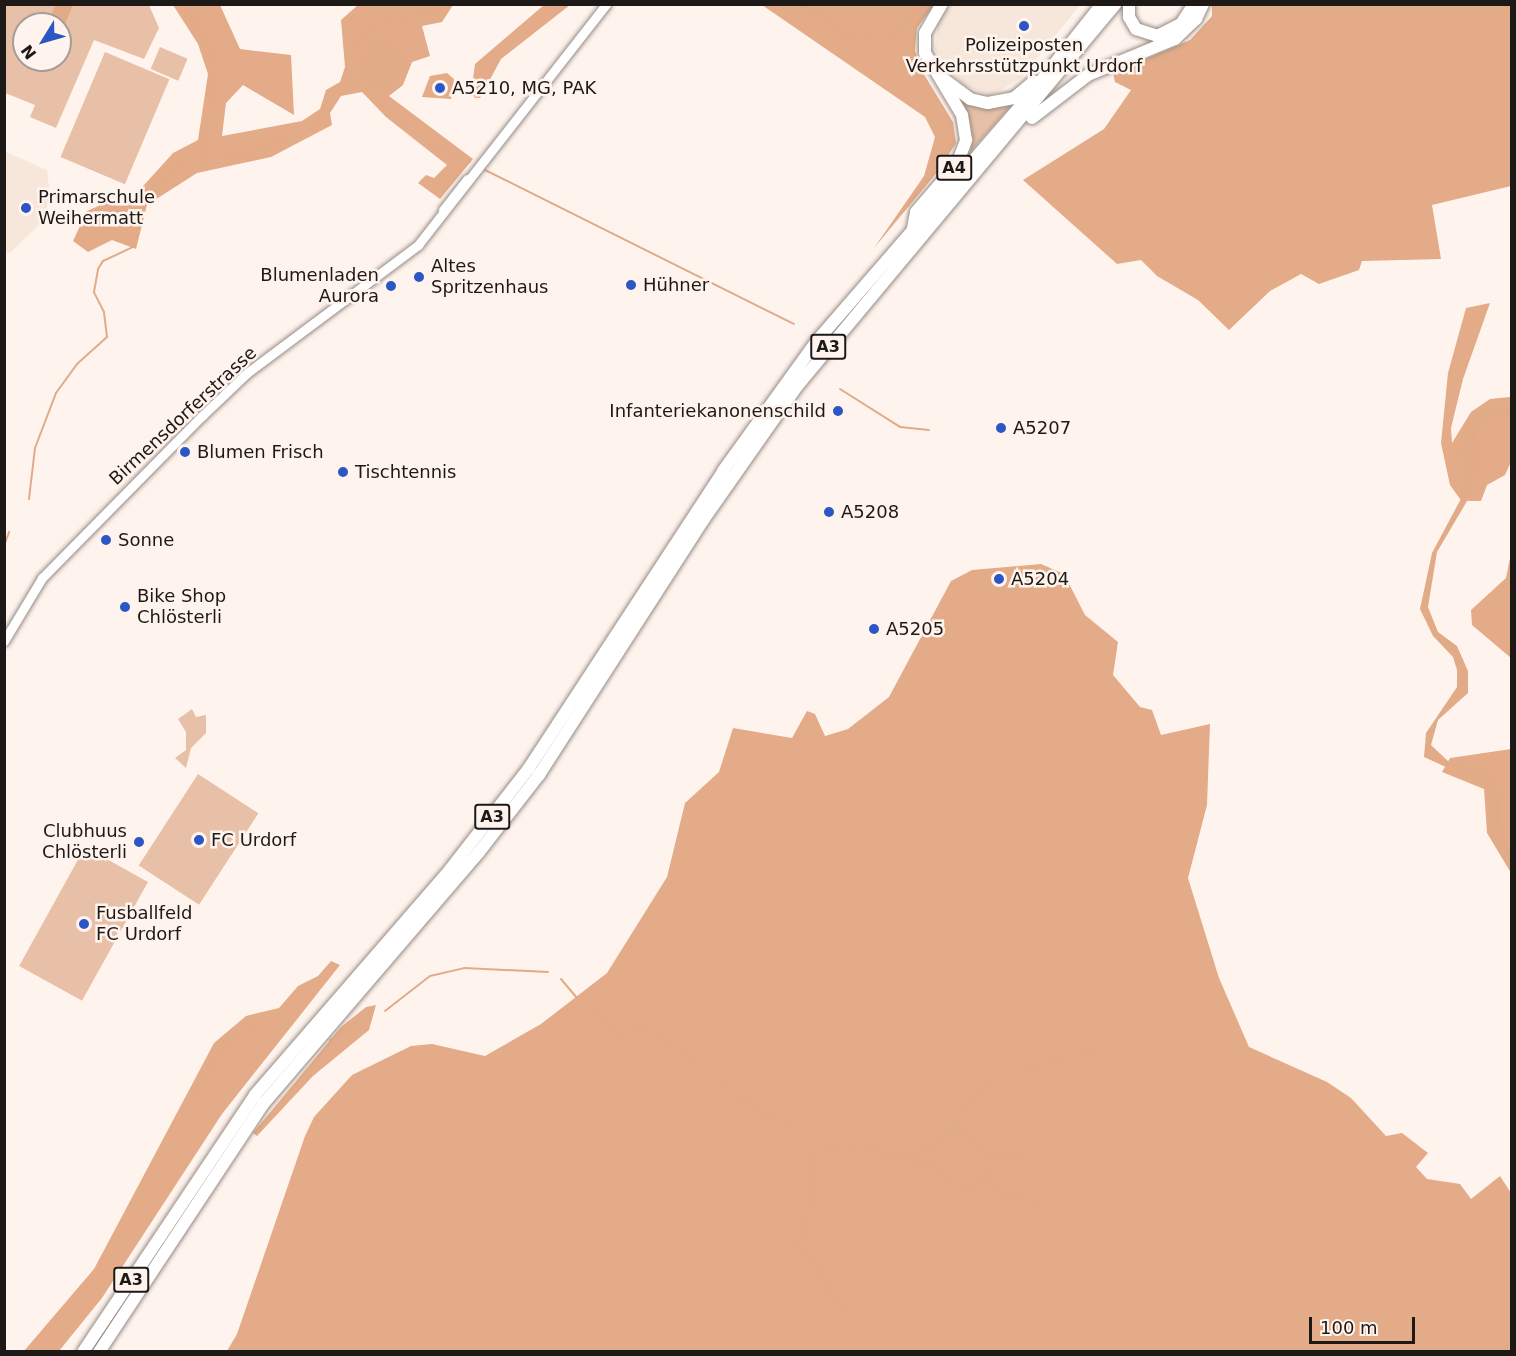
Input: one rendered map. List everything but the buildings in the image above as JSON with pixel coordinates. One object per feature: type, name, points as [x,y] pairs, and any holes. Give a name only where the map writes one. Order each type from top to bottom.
[{"type":"highway","points":[[944,4],[932,27],[930,52],[936,70],[956,95],[988,103],[1014,98],[1080,34]]},
{"type":"highway","name":"A3","points":[[83,1352],[231,1127],[494,814],[563,718],[772,401],[913,228],[1080,34],[1102,4]]},
{"type":"highway","name":"A3","points":[[99,1352],[264,1103],[473,860],[539,775],[792,393],[1115,4]]},
{"type":"highway","points":[[1129,4],[1129,17],[1136,29],[1158,36],[1180,24],[1194,4]]},
{"type":"highway","name":"A4","points":[[983,164],[1062,92],[1109,65],[1175,39],[1196,19],[1203,4]]},
{"type":"highway","name":"A4","points":[[913,228],[916,212],[957,164],[964,148],[965,122],[956,95]]},
{"type":"main road","name":"Birmensdorferstrasse","points":[[4,641],[42,578],[202,416],[247,373],[404,258],[440,218],[606,4]]},
{"type":"shaded area","points":[[4,5],[149,5],[159,28],[144,59],[94,40],[56,128],[30,117],[35,105],[5,93]]},
{"type":"shaded area","points":[[56,5],[73,5],[70,12],[52,12]]},
{"type":"shaded area","points":[[173,5],[220,5],[240,49],[291,55],[294,115],[243,85],[226,103],[222,136],[302,121],[320,109],[326,90],[340,82],[345,67],[341,20],[358,5],[453,5],[442,22],[422,26],[430,56],[412,62],[403,85],[389,96],[473,159],[440,199],[418,183],[426,175],[434,178],[447,165],[386,117],[362,92],[341,96],[330,113],[332,125],[271,157],[197,173],[147,205],[136,249],[112,240],[88,252],[73,241],[87,211],[112,200],[126,205],[173,153],[198,140],[208,74],[198,44]]},
{"type":"shaded area","points":[[544,5],[570,5],[501,59],[480,98],[475,98],[471,93],[475,64]]},
{"type":"shaded area","points":[[762,5],[934,5],[917,28],[915,50],[920,68],[953,122],[956,143],[939,170],[874,248],[924,176],[935,137],[925,117]]},
{"type":"shaded area","points":[[951,5],[1080,5],[1021,78],[990,96],[962,84],[935,50],[938,22]]},
{"type":"shaded area","points":[[1212,5],[1511,5],[1511,186],[1432,205],[1441,259],[1362,261],[1359,270],[1319,284],[1301,274],[1270,291],[1229,330],[1198,300],[1157,276],[1141,260],[1117,264],[1023,180],[1104,129],[1131,90],[1115,82],[1113,73],[1190,40],[1212,16]]},
{"type":"shaded area","points":[[376,38],[387,42],[407,63],[384,90],[358,74]]},
{"type":"shaded area","points":[[160,47],[188,59],[178,81],[151,69]]},
{"type":"shaded area","points":[[105,52],[169,79],[125,184],[60,157]]},
{"type":"shaded area","points":[[447,73],[454,79],[451,99],[422,97],[430,76]]},
{"type":"shaded area","points":[[959,96],[974,106],[1012,105],[971,151],[968,115]]},
{"type":"shaded area","name":"Primarschule Weihermatt","points":[[4,151],[47,170],[50,195],[43,221],[10,253],[5,252]]},
{"type":"shaded area","points":[[1490,303],[1463,379],[1451,428],[1452,443],[1471,412],[1490,399],[1510,397],[1511,462],[1505,475],[1487,485],[1481,501],[1469,501],[1460,499],[1450,485],[1441,443],[1448,373],[1466,308]]},
{"type":"shaded area","points":[[1511,407],[1511,416],[1490,415],[1476,429],[1473,491],[1437,552],[1428,607],[1438,632],[1457,646],[1468,671],[1468,693],[1438,720],[1431,745],[1450,763],[1486,771],[1491,777],[1500,797],[1500,830],[1511,852],[1511,869],[1489,835],[1491,812],[1485,785],[1424,757],[1426,733],[1457,687],[1457,670],[1453,657],[1433,636],[1420,609],[1432,553],[1464,493],[1467,470],[1461,456],[1468,422],[1485,409]]},
{"type":"shaded area","points":[[1511,553],[1512,658],[1472,625],[1471,610],[1506,578]]},
{"type":"shaded area","points":[[1041,564],[1064,574],[1085,615],[1118,642],[1113,675],[1140,707],[1152,710],[1161,735],[1210,724],[1207,805],[1188,878],[1219,978],[1249,1047],[1327,1082],[1351,1098],[1386,1136],[1402,1133],[1428,1153],[1416,1167],[1427,1179],[1460,1184],[1471,1199],[1500,1176],[1511,1193],[1511,1351],[227,1351],[237,1334],[305,1136],[314,1117],[352,1075],[411,1046],[432,1044],[485,1056],[541,1024],[607,973],[667,877],[685,803],[719,772],[733,728],[792,738],[807,711],[815,714],[825,736],[848,729],[889,697],[951,581],[972,570]]},
{"type":"shaded area","points":[[192,709],[196,717],[206,715],[206,733],[191,748],[186,768],[175,758],[186,750],[186,732],[178,719]]},
{"type":"shaded area","points":[[1511,749],[1511,873],[1487,833],[1484,789],[1442,772],[1450,758]]},
{"type":"shaded area","name":"FC Urdorf","points":[[198,774],[258,813],[199,905],[139,865]]},
{"type":"shaded area","name":"Fusballfeld FC Urdorf","points":[[85,847],[148,882],[82,1001],[19,966]]},
{"type":"shaded area","points":[[331,961],[340,965],[222,1114],[102,1298],[59,1351],[24,1351],[94,1269],[214,1043],[246,1016],[279,1008],[298,986],[318,976]]},
{"type":"shaded area","points":[[376,1005],[369,1030],[313,1076],[257,1136],[253,1133],[341,1027],[366,1007]]},
{"type":"waterway","points":[[184,4],[217,65],[203,133],[204,163]]},
{"type":"waterway","points":[[29,499],[35,448],[56,393],[77,364],[107,337],[104,312],[94,292],[98,269],[103,261],[135,246],[143,195],[184,163],[216,163],[240,152],[247,157],[286,137],[304,134],[324,113],[329,92],[342,89],[353,47],[365,32],[396,15],[408,19],[424,10],[434,14],[440,4]]},
{"type":"waterway","points":[[799,4],[833,20],[840,34],[864,41],[872,32],[895,36],[922,4]]},
{"type":"waterway","points":[[345,82],[362,86],[385,110]]},
{"type":"waterway","points":[[390,115],[427,143],[470,162]]},
{"type":"waterway","points":[[485,170],[794,324]]},
{"type":"waterway","points":[[840,389],[900,427],[929,430]]},
{"type":"waterway","points":[[4,546],[9,532]]},
{"type":"waterway","points":[[385,1011],[430,976],[464,968],[548,972]]},
{"type":"waterway","points":[[561,979],[581,1003],[621,1034],[645,1029],[700,1062]]},
{"type":"waterway","points":[[330,1040],[373,1010]]},
{"type":"waterway","points":[[193,1095],[223,1047],[247,1029],[260,1030]]},
{"type":"waterway","points":[[817,1142],[839,1150],[868,1148],[901,1159],[936,1146],[987,1082],[1053,1060],[1102,1050]]},
{"type":"waterway","points":[[718,1078],[731,1097],[745,1100],[758,1112],[781,1119],[805,1136]]},
{"type":"waterway","points":[[950,1130],[966,1133],[993,1157],[1027,1152]]},
{"type":"waterway","points":[[809,1149],[813,1191],[798,1248],[816,1261],[825,1284],[853,1323]]},
{"type":"waterway","points":[[906,1158],[937,1168],[966,1192],[982,1177],[1001,1192],[1041,1205]]},
{"type":"waterway","points":[[982,1177],[1004,1164]]},
{"type":"place","name":"Polizeiposten Verkehrsstützpunkt Urdorf","points":[[1024,26]]},
{"type":"place","name":"A5210, MG, PAK","points":[[440,88]]},
{"type":"place","name":"Primarschule Weihermatt","points":[[26,208]]},
{"type":"place","name":"Altes Spritzenhaus","points":[[419,277]]},
{"type":"place","name":"Hühner","points":[[631,285]]},
{"type":"place","name":"Blumenladen Aurora","points":[[391,286]]},
{"type":"place","name":"Infanteriekanonenschild","points":[[838,411]]},
{"type":"place","name":"A5207","points":[[1001,428]]},
{"type":"place","name":"Blumen Frisch","points":[[185,452]]},
{"type":"place","name":"Tischtennis","points":[[343,472]]},
{"type":"place","name":"A5208","points":[[829,512]]},
{"type":"place","name":"Sonne","points":[[106,540]]},
{"type":"place","name":"A5204","points":[[999,579]]},
{"type":"place","name":"Bike Shop Chlösterli","points":[[125,607]]},
{"type":"place","name":"A5205","points":[[874,629]]},
{"type":"place","name":"FC Urdorf","points":[[199,840]]},
{"type":"place","name":"Clubhuus Chlösterli","points":[[139,842]]},
{"type":"place","name":"Fusballfeld FC Urdorf","points":[[84,924]]}]
